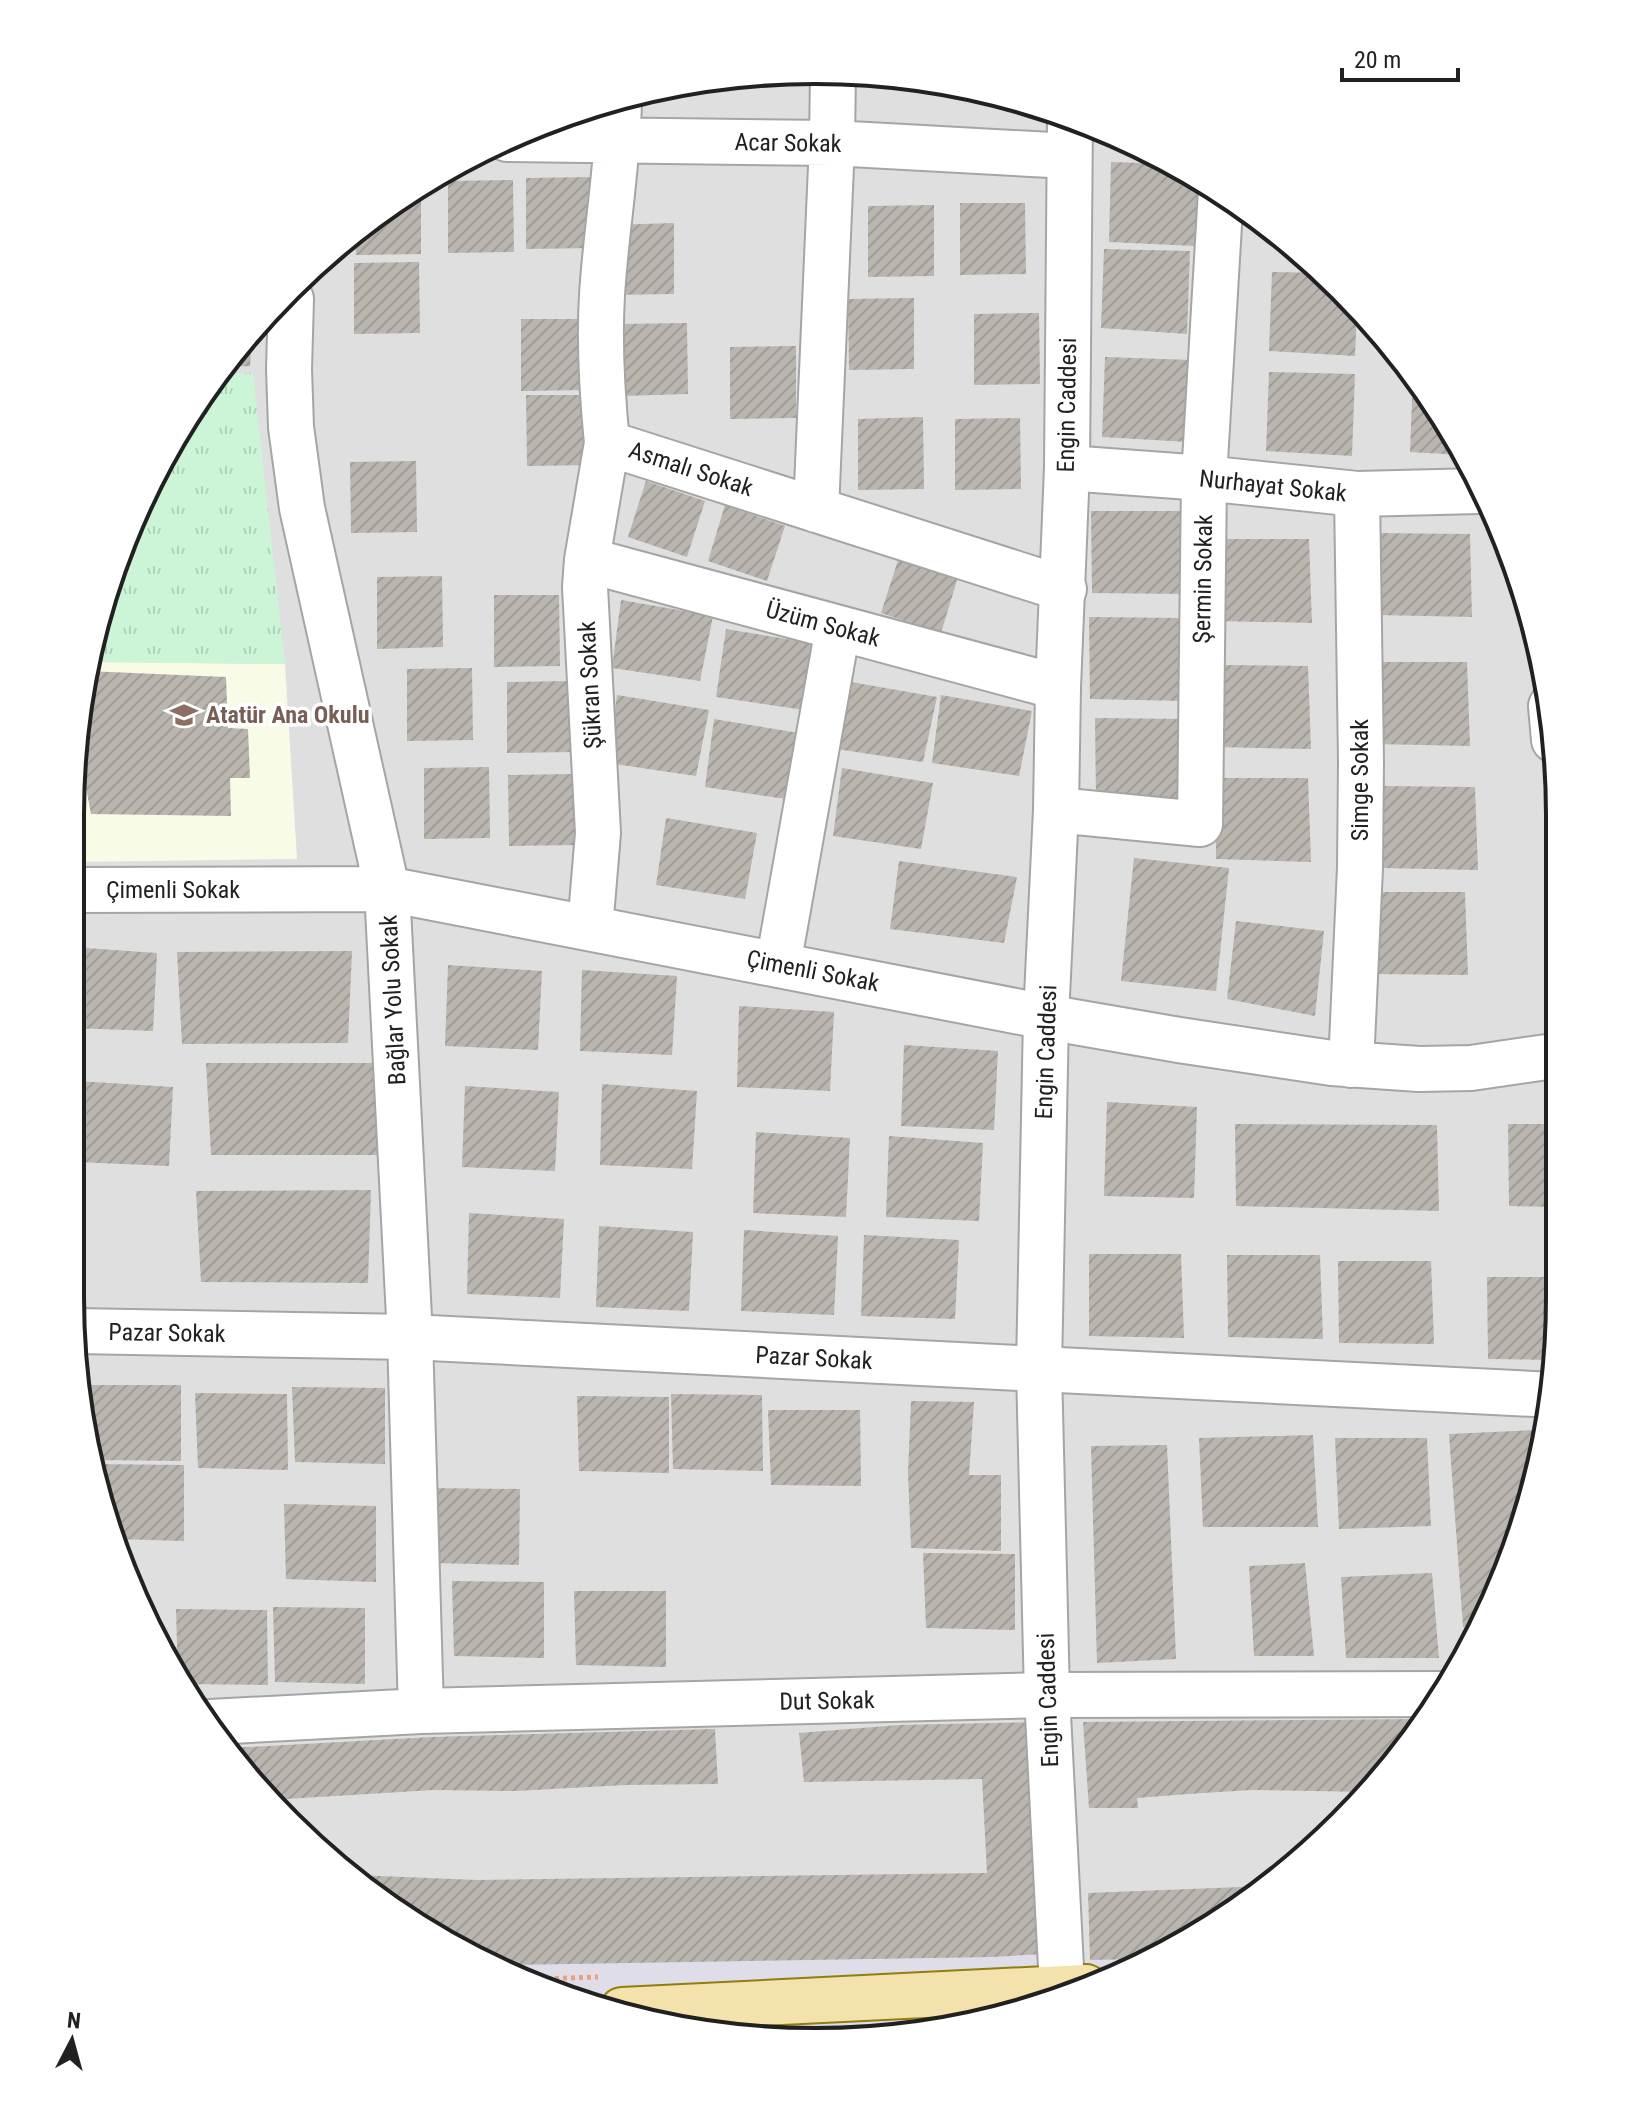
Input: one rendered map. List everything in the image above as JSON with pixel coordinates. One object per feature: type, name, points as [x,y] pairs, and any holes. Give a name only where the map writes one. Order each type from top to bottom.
[{"type":"main road","points":[[651,2009],[1032,1994]]},
{"type":"street","points":[[816,510],[833,85]]},
{"type":"street","name":"Acar Sokak","points":[[563,130],[619,120],[832,143],[1070,137]]},
{"type":"street","name":"Asmalı Sokak","points":[[619,120],[602,296],[600,368],[607,443],[1064,589]]},
{"type":"street","name":"Engin Caddesi","points":[[1067,1982],[1047,1695],[1039,1369],[1046,1017],[1064,589],[1070,137]]},
{"type":"street","name":"Şermin Sokak","points":[[1056,810],[1200,824],[1204,478],[1220,206]]},
{"type":"street","name":"Bağlar Yolu Sokak","points":[[291,306],[291,427],[302,508],[387,889],[410,1337],[421,1711]]},
{"type":"street","name":"Şükran Sokak","points":[[590,928],[598,833],[585,587],[607,443]]},
{"type":"street","name":"Nurhayat Sokak","points":[[1067,468],[1357,494],[1471,491]]},
{"type":"street","name":"Simge Sokak","points":[[1351,1065],[1360,868],[1357,494]]},
{"type":"street","name":"Üzüm Sokak","points":[[587,560],[1058,687]]},
{"type":"street","points":[[778,965],[838,628]]},
{"type":"street","name":"Çimenli Sokak","points":[[84,890],[387,889],[1046,1017],[1351,1065],[1471,1068],[1546,1057]]},
{"type":"street","name":"Pazar Sokak","points":[[85,1331],[410,1337],[1540,1394]]},
{"type":"street","name":"Dut Sokak","points":[[220,1721],[421,1711],[1047,1695],[1429,1694]]},
{"type":"shaded area","points":[[815,84],[910,90],[958,98],[1050,123],[1138,159],[1180,182],[1221,207],[1297,265],[1365,333],[1395,370],[1448,450],[1490,535],[1521,626],[1540,720],[1546,815],[1546,1297],[1540,1392],[1532,1440],[1507,1532],[1471,1620],[1448,1663],[1423,1703],[1365,1779],[1297,1847],[1260,1877],[1180,1930],[1095,1972],[1004,2003],[910,2022],[815,2028],[720,2022],[626,2003],[580,1989],[492,1953],[409,1905],[333,1847],[265,1779],[207,1703],[159,1620],[123,1532],[98,1440],[86,1345],[84,815],[90,720],[109,626],[123,580],[159,492],[207,409],[265,333],[333,265],[370,235],[409,207],[492,159],[580,123],[626,109],[720,90],[767,86]]},
{"type":"shaded area","name":"Atatür Ana Okulu","points":[[100,662],[285,664],[297,859],[84,862],[86,767],[90,720]]},
{"type":"shaded area","points":[[1042,1954],[1037,1993],[958,2014],[910,2022],[815,2028],[720,2022],[672,2014],[580,1989],[519,1965]]},
{"type":"shaded area","points":[[1124,1959],[1094,1972],[1090,1960]]},
{"type":"green space","points":[[253,373],[285,664],[100,662],[123,580],[159,492],[182,449],[232,374]]},
{"type":"building","points":[[1111,162],[1146,163],[1197,193],[1195,246],[1109,242]]},
{"type":"building","points":[[591,177],[592,248],[526,249],[526,178]]},
{"type":"building","points":[[513,180],[514,252],[448,253],[448,183]]},
{"type":"building","points":[[421,200],[421,254],[356,255],[356,247]]},
{"type":"building","points":[[960,203],[1025,203],[1026,274],[960,275]]},
{"type":"building","points":[[934,205],[934,276],[868,277],[868,206]]},
{"type":"building","points":[[674,223],[674,294],[608,295],[609,225]]},
{"type":"building","points":[[1104,249],[1190,251],[1187,334],[1101,328]]},
{"type":"building","points":[[419,262],[420,333],[354,334],[354,263]]},
{"type":"building","points":[[1272,272],[1305,273],[1356,324],[1355,356],[1269,351]]},
{"type":"building","points":[[914,298],[914,369],[849,370],[848,299]]},
{"type":"building","points":[[1039,313],[1040,384],[974,385],[974,314]]},
{"type":"building","points":[[521,319],[586,319],[587,390],[521,391]]},
{"type":"building","points":[[687,323],[688,394],[622,396],[621,324]]},
{"type":"building","points":[[796,346],[796,418],[730,419],[730,347]]},
{"type":"building","points":[[251,350],[250,366],[238,366]]},
{"type":"building","points":[[1105,357],[1191,360],[1188,442],[1102,437]]},
{"type":"building","points":[[1269,372],[1355,374],[1352,456],[1266,451]]},
{"type":"building","points":[[1412,394],[1450,454],[1410,452]]},
{"type":"building","points":[[526,395],[592,395],[592,465],[527,466]]},
{"type":"building","points":[[923,417],[924,489],[858,490],[858,419]]},
{"type":"building","points":[[1020,418],[1021,489],[955,490],[955,419]]},
{"type":"building","points":[[416,461],[417,532],[351,533],[350,462]]},
{"type":"building","points":[[646,481],[705,501],[687,557],[628,537]]},
{"type":"building","points":[[725,505],[785,526],[767,581],[708,561]]},
{"type":"building","points":[[1091,511],[1184,511],[1187,594],[1092,593]]},
{"type":"building","points":[[1377,533],[1470,534],[1472,617],[1378,615]]},
{"type":"building","points":[[1217,539],[1309,539],[1312,623],[1217,621]]},
{"type":"building","points":[[899,557],[958,577],[941,633],[881,613]]},
{"type":"building","points":[[442,576],[443,647],[377,649],[377,577]]},
{"type":"building","points":[[494,595],[559,595],[560,666],[494,667]]},
{"type":"building","points":[[621,600],[713,616],[700,681],[612,668]]},
{"type":"building","points":[[1089,617],[1182,618],[1184,701],[1090,699]]},
{"type":"building","points":[[726,629],[817,644],[804,710],[716,697]]},
{"type":"building","points":[[1374,662],[1467,662],[1470,746],[1375,744]]},
{"type":"building","points":[[1215,665],[1308,666],[1311,749],[1216,747]]},
{"type":"building","points":[[472,668],[473,740],[407,741],[407,669]]},
{"type":"building","points":[[98,671],[226,677],[228,728],[248,729],[250,778],[230,778],[231,816],[91,814],[85,784],[86,767]]},
{"type":"building","points":[[572,681],[573,752],[507,753],[507,682]]},
{"type":"building","points":[[845,681],[937,697],[923,762],[836,749]]},
{"type":"building","points":[[617,695],[709,710],[696,776],[608,763]]},
{"type":"building","points":[[941,695],[1032,711],[1019,776],[932,763]]},
{"type":"building","points":[[1095,718],[1188,719],[1190,802],[1096,800]]},
{"type":"building","points":[[714,719],[805,734],[793,800],[705,787]]},
{"type":"building","points":[[489,767],[490,838],[424,839],[424,768]]},
{"type":"building","points":[[842,768],[933,783],[921,849],[833,836]]},
{"type":"building","points":[[574,774],[575,845],[509,846],[508,775]]},
{"type":"building","points":[[1216,778],[1308,778],[1311,862],[1216,859]]},
{"type":"building","points":[[1382,786],[1475,787],[1478,870],[1383,868]]},
{"type":"building","points":[[666,818],[757,833],[745,899],[656,885]]},
{"type":"building","points":[[1134,858],[1229,868],[1216,991],[1121,981]]},
{"type":"building","points":[[899,861],[1017,877],[1004,943],[890,929]]},
{"type":"building","points":[[1372,892],[1465,892],[1468,975],[1373,974]]},
{"type":"building","points":[[1236,921],[1324,931],[1315,1016],[1227,999]]},
{"type":"building","points":[[84,948],[157,953],[153,1031],[84,1028]]},
{"type":"building","points":[[352,951],[348,1043],[182,1044],[177,952]]},
{"type":"building","points":[[448,965],[542,971],[538,1050],[445,1046]]},
{"type":"building","points":[[582,970],[677,976],[672,1055],[580,1051]]},
{"type":"building","points":[[739,1006],[834,1012],[830,1091],[737,1087]]},
{"type":"building","points":[[904,1045],[998,1051],[994,1130],[901,1126]]},
{"type":"building","points":[[206,1063],[381,1063],[377,1155],[211,1155]]},
{"type":"building","points":[[84,1081],[173,1087],[169,1166],[84,1162]]},
{"type":"building","points":[[602,1084],[697,1091],[692,1169],[600,1165]]},
{"type":"building","points":[[465,1086],[559,1092],[555,1171],[462,1167]]},
{"type":"building","points":[[1107,1102],[1197,1107],[1194,1198],[1104,1196]]},
{"type":"building","points":[[1235,1124],[1437,1125],[1439,1211],[1236,1206]]},
{"type":"building","points":[[1508,1124],[1546,1124],[1546,1207],[1509,1206]]},
{"type":"building","points":[[756,1132],[850,1138],[846,1217],[753,1213]]},
{"type":"building","points":[[889,1136],[983,1143],[979,1221],[886,1217]]},
{"type":"building","points":[[371,1190],[368,1283],[201,1282],[196,1191]]},
{"type":"building","points":[[469,1213],[564,1219],[560,1298],[467,1294]]},
{"type":"building","points":[[599,1226],[693,1232],[689,1311],[596,1307]]},
{"type":"building","points":[[744,1230],[838,1236],[834,1315],[741,1311]]},
{"type":"building","points":[[864,1235],[959,1240],[955,1319],[861,1316]]},
{"type":"building","points":[[1089,1254],[1181,1254],[1184,1338],[1089,1336]]},
{"type":"building","points":[[1227,1255],[1320,1255],[1323,1339],[1228,1337]]},
{"type":"building","points":[[1338,1261],[1431,1261],[1434,1344],[1339,1343]]},
{"type":"building","points":[[1487,1277],[1546,1277],[1543,1360],[1488,1359]]},
{"type":"building","points":[[89,1385],[181,1385],[181,1461],[103,1460]]},
{"type":"building","points":[[292,1387],[385,1388],[385,1464],[295,1462]]},
{"type":"building","points":[[195,1393],[287,1394],[288,1470],[198,1468]]},
{"type":"building","points":[[671,1394],[762,1395],[763,1471],[673,1469]]},
{"type":"building","points":[[577,1396],[669,1397],[669,1473],[579,1471]]},
{"type":"building","points":[[911,1401],[974,1402],[969,1475],[1001,1475],[1001,1551],[911,1548],[908,1473]]},
{"type":"building","points":[[768,1410],[860,1410],[861,1486],[771,1485]]},
{"type":"building","points":[[1534,1430],[1507,1532],[1467,1627],[1463,1627],[1449,1434]]},
{"type":"building","points":[[1313,1435],[1318,1527],[1203,1527],[1199,1438]]},
{"type":"building","points":[[1335,1438],[1427,1438],[1431,1526],[1339,1529]]},
{"type":"building","points":[[1167,1445],[1176,1659],[1097,1663],[1091,1446]]},
{"type":"building","points":[[104,1464],[184,1465],[184,1541],[126,1539]]},
{"type":"building","points":[[427,1488],[520,1489],[519,1565],[430,1563]]},
{"type":"building","points":[[284,1504],[376,1506],[376,1582],[286,1579]]},
{"type":"building","points":[[923,1553],[1015,1554],[1015,1630],[926,1628]]},
{"type":"building","points":[[1305,1563],[1314,1656],[1254,1656],[1249,1566]]},
{"type":"building","points":[[1432,1573],[1439,1658],[1346,1658],[1341,1577]]},
{"type":"building","points":[[452,1581],[544,1582],[544,1658],[454,1656]]},
{"type":"building","points":[[574,1591],[666,1591],[666,1667],[576,1665]]},
{"type":"building","points":[[273,1607],[365,1608],[365,1684],[275,1682]]},
{"type":"building","points":[[176,1609],[267,1610],[268,1685],[196,1684],[177,1653]]},
{"type":"building","points":[[1411,1719],[1353,1792],[1251,1790],[1137,1798],[1138,1808],[1089,1808],[1083,1722]]},
{"type":"building","points":[[1038,1722],[1042,1954],[519,1965],[449,1930],[368,1876],[477,1880],[987,1873],[982,1779],[804,1782],[799,1733],[899,1725]]},
{"type":"building","points":[[715,1729],[718,1784],[516,1791],[433,1790],[284,1799],[239,1747],[432,1737]]},
{"type":"building","points":[[1246,1887],[1180,1930],[1124,1959],[1090,1960],[1088,1893]]},
{"type":"place","name":"Atatür Ana Okulu","points":[[184,715]]}]
